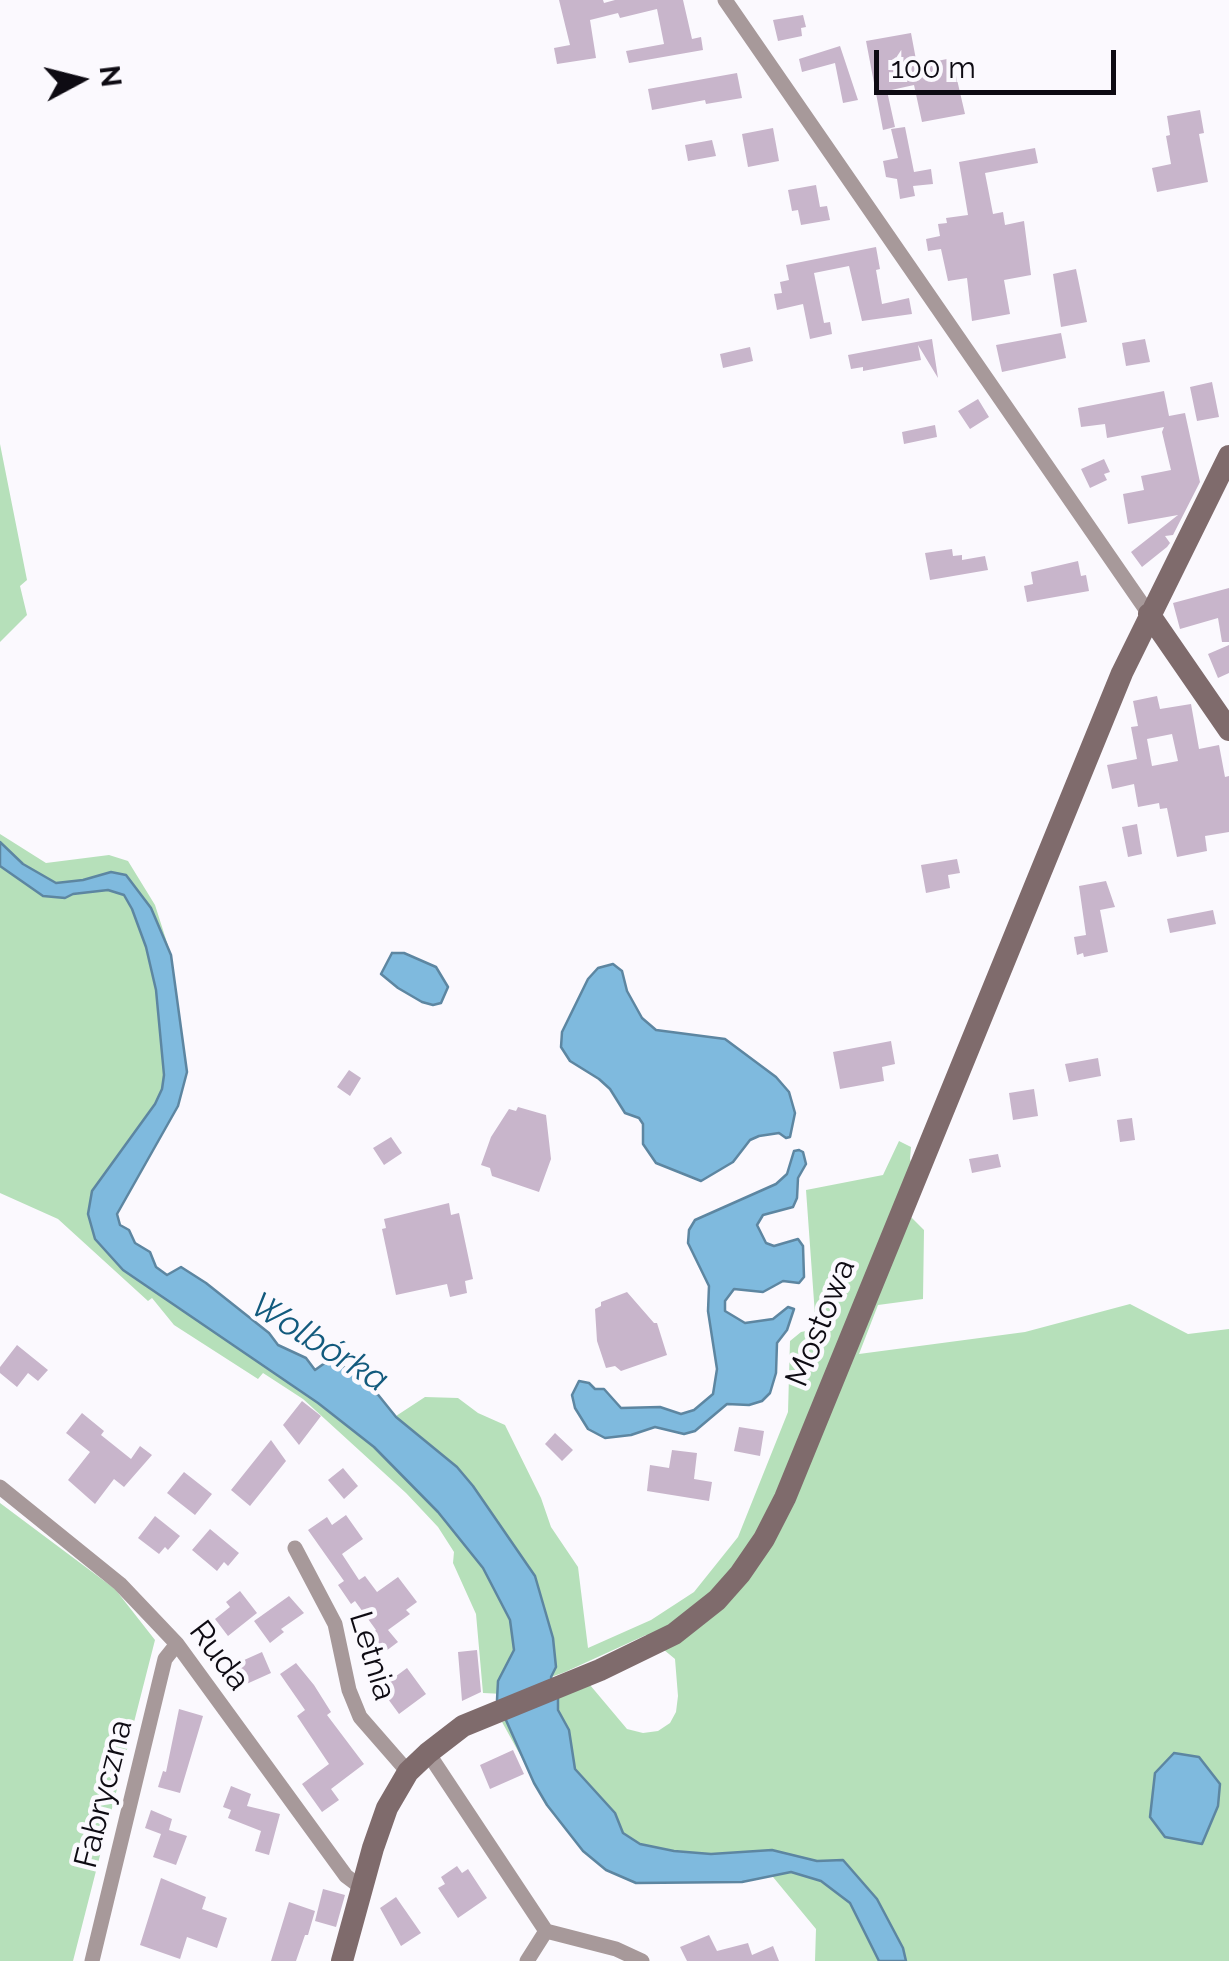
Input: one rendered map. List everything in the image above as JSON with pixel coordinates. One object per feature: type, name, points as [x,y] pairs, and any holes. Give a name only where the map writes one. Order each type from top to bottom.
[{"type":"street","points":[[725,0],[1229,730]]},
{"type":"street","name":"Mostowa","points":[[342,1961],[387,1808],[408,1772],[463,1726],[674,1634],[716,1600],[764,1539],[1149,614],[1229,456]]},
{"type":"street","name":"Ruda","points":[[0,1488],[120,1584],[178,1644],[346,1876],[362,1888]]},
{"type":"street","name":"Letnia","points":[[295,1548],[336,1624],[348,1690],[360,1717],[408,1772]]},
{"type":"street","name":"Fabryczna","points":[[92,1961],[165,1659],[178,1644]]},
{"type":"street","points":[[428,1753],[546,1931],[616,1949],[642,1961]]},
{"type":"street","points":[[527,1961],[546,1931]]},
{"type":"green space","points":[[0,444],[27,580],[20,586],[27,615],[0,642]]},
{"type":"green space","points":[[0,834],[46,863],[109,855],[128,861],[155,905],[171,955],[187,1072],[178,1106],[117,1214],[120,1225],[129,1230],[135,1243],[150,1252],[156,1267],[167,1275],[181,1267],[206,1283],[269,1333],[278,1345],[306,1358],[315,1370],[329,1360],[363,1376],[396,1416],[425,1397],[458,1398],[478,1413],[505,1425],[551,1527],[578,1567],[588,1648],[651,1620],[694,1592],[738,1537],[788,1412],[790,1341],[801,1332],[816,1329],[806,1190],[883,1175],[899,1141],[911,1147],[910,1159],[921,1190],[911,1217],[924,1230],[923,1299],[878,1305],[859,1354],[1025,1332],[1130,1304],[1188,1334],[1229,1329],[1229,1961],[815,1961],[816,1929],[773,1877],[634,1872],[545,1800],[502,1722],[590,1685],[627,1729],[658,1731],[670,1723],[676,1712],[675,1659],[646,1635],[565,1672],[504,1694],[483,1693],[476,1614],[453,1563],[454,1552],[438,1527],[406,1493],[303,1399],[263,1373],[258,1379],[174,1325],[152,1298],[148,1301],[58,1219],[0,1193]]},
{"type":"green space","points":[[0,1503],[115,1589],[155,1640],[73,1961],[0,1961]]},
{"type":"water","points":[[0,842],[23,864],[56,883],[111,872],[126,875],[151,908],[171,955],[187,1072],[178,1106],[117,1214],[120,1225],[129,1230],[135,1243],[150,1252],[156,1267],[167,1275],[181,1267],[206,1283],[269,1333],[278,1345],[306,1358],[315,1370],[329,1360],[363,1376],[396,1417],[457,1467],[473,1486],[535,1576],[553,1638],[556,1667],[551,1677],[558,1710],[569,1730],[575,1769],[615,1813],[623,1833],[640,1844],[674,1851],[711,1854],[772,1850],[817,1861],[843,1860],[877,1899],[906,1961],[879,1961],[850,1903],[821,1881],[791,1872],[742,1882],[636,1883],[606,1870],[583,1851],[534,1783],[497,1700],[498,1681],[514,1650],[510,1620],[483,1568],[438,1512],[374,1447],[318,1403],[123,1270],[95,1239],[88,1214],[92,1191],[162,1089],[156,990],[146,947],[124,895],[108,890],[65,898],[43,896],[0,866]]},
{"type":"water","points":[[392,953],[404,953],[436,967],[448,987],[441,1003],[422,1002],[381,974]]},
{"type":"water","points":[[613,964],[622,971],[627,991],[642,1018],[656,1030],[725,1039],[776,1077],[789,1092],[795,1113],[790,1137],[779,1133],[750,1140],[733,1162],[701,1181],[656,1163],[643,1144],[643,1124],[639,1118],[625,1113],[610,1089],[570,1061],[561,1047],[562,1032],[588,979],[598,968]]},
{"type":"water","points":[[799,1150],[806,1164],[798,1178],[793,1207],[763,1215],[757,1225],[766,1243],[774,1246],[798,1239],[803,1246],[804,1277],[799,1283],[783,1281],[763,1292],[734,1289],[725,1301],[725,1311],[745,1323],[773,1319],[788,1307],[794,1309],[787,1330],[777,1343],[776,1373],[770,1393],[749,1405],[727,1404],[695,1431],[684,1434],[655,1427],[605,1438],[588,1429],[572,1395],[579,1381],[604,1389],[621,1408],[660,1407],[681,1414],[694,1410],[713,1394],[717,1369],[708,1311],[709,1286],[688,1243],[689,1230],[695,1220],[776,1184],[787,1174],[794,1151]]},
{"type":"water","points":[[1174,1753],[1199,1757],[1220,1784],[1218,1806],[1202,1844],[1165,1837],[1150,1817],[1155,1773]]},
{"type":"building","points":[[559,0],[683,0],[692,39],[701,37],[703,50],[629,63],[626,51],[664,44],[657,9],[590,20],[596,58],[557,64],[554,48],[570,45]]},
{"type":"building","points":[[803,15],[806,27],[801,28],[802,36],[778,41],[773,20]]},
{"type":"building","points":[[911,33],[917,65],[952,58],[965,114],[922,122],[914,85],[887,91],[895,127],[883,130],[866,41]]},
{"type":"building","points":[[840,46],[858,100],[843,103],[835,63],[802,72],[799,59]]},
{"type":"building","points":[[737,73],[742,98],[652,110],[648,89]]},
{"type":"building","points":[[1200,110],[1204,133],[1199,134],[1208,182],[1157,192],[1152,168],[1171,164],[1167,116]]},
{"type":"building","points":[[905,127],[914,172],[931,169],[933,184],[913,186],[915,196],[900,199],[897,179],[886,177],[883,161],[898,158],[891,129]]},
{"type":"building","points":[[773,128],[779,161],[748,167],[742,134]]},
{"type":"building","points":[[712,140],[716,156],[688,161],[685,145]]},
{"type":"building","points":[[1035,148],[1038,163],[985,173],[993,214],[1003,212],[1005,225],[1024,221],[1031,275],[1004,280],[1010,314],[972,321],[967,278],[948,281],[941,249],[928,251],[926,239],[940,236],[938,224],[947,223],[946,218],[968,215],[959,162]]},
{"type":"building","points":[[816,185],[820,207],[827,206],[830,220],[801,225],[798,210],[792,211],[788,190]]},
{"type":"building","points":[[876,247],[882,304],[909,298],[912,314],[862,321],[849,266],[814,273],[824,323],[830,322],[832,334],[810,339],[803,304],[777,310],[774,294],[782,293],[780,282],[789,280],[786,265]]},
{"type":"building","points":[[1076,269],[1087,322],[1061,327],[1053,274]]},
{"type":"building","points":[[1061,333],[1066,358],[1002,372],[996,345]]},
{"type":"building","points":[[932,339],[938,378],[918,345],[921,360],[863,371],[863,367],[851,369],[848,355]]},
{"type":"building","points":[[1145,339],[1150,362],[1126,366],[1122,343]]},
{"type":"building","points":[[750,347],[753,361],[723,368],[720,354]]},
{"type":"building","points":[[1212,382],[1219,417],[1197,421],[1190,387]]},
{"type":"building","points":[[1164,391],[1169,416],[1185,413],[1200,482],[1173,535],[1165,536],[1170,543],[1142,567],[1131,552],[1178,515],[1128,524],[1123,494],[1144,490],[1141,476],[1171,470],[1164,427],[1107,438],[1105,424],[1081,427],[1078,408]]},
{"type":"building","points":[[978,399],[989,417],[970,429],[958,411]]},
{"type":"building","points":[[935,425],[937,437],[904,444],[902,432]]},
{"type":"building","points":[[1104,459],[1110,472],[1104,474],[1107,480],[1090,488],[1081,469]]},
{"type":"building","points":[[952,549],[953,556],[962,555],[962,560],[985,556],[988,570],[930,580],[925,553]]},
{"type":"building","points":[[1078,561],[1089,591],[1027,602],[1024,586],[1033,584],[1031,572]]},
{"type":"building","points":[[1229,588],[1229,642],[1222,642],[1218,618],[1180,629],[1173,603]]},
{"type":"building","points":[[1229,645],[1229,673],[1218,678],[1208,654]]},
{"type":"building","points":[[1157,696],[1160,709],[1191,704],[1199,749],[1219,745],[1225,777],[1229,776],[1229,832],[1205,836],[1207,851],[1177,857],[1167,808],[1160,809],[1159,803],[1138,807],[1134,784],[1112,789],[1107,765],[1137,759],[1131,727],[1138,726],[1133,701]],"holes":[[[1172,734],[1178,761],[1152,766],[1147,739]]]},
{"type":"building","points":[[1137,824],[1142,854],[1128,857],[1122,827]]},
{"type":"building","points":[[957,859],[960,873],[948,875],[950,888],[926,893],[921,865]]},
{"type":"building","points":[[1106,881],[1115,907],[1100,910],[1108,952],[1077,955],[1074,937],[1086,935],[1079,886]]},
{"type":"building","points":[[1213,910],[1216,924],[1170,933],[1167,919]]},
{"type":"building","points":[[891,1041],[895,1064],[882,1067],[884,1081],[840,1089],[833,1052]]},
{"type":"building","points":[[1098,1058],[1101,1076],[1069,1082],[1065,1064]]},
{"type":"building","points":[[349,1070],[361,1078],[350,1096],[337,1087]]},
{"type":"building","points":[[1034,1089],[1038,1116],[1013,1120],[1009,1093]]},
{"type":"building","points":[[518,1107],[546,1115],[551,1159],[539,1192],[492,1176],[490,1168],[481,1165],[491,1137],[509,1109],[516,1111]]},
{"type":"building","points":[[1132,1118],[1135,1140],[1120,1142],[1117,1120]]},
{"type":"building","points":[[391,1137],[402,1153],[384,1165],[373,1148]]},
{"type":"building","points":[[998,1154],[1001,1167],[972,1173],[969,1159]]},
{"type":"building","points":[[449,1203],[451,1215],[459,1213],[473,1279],[465,1281],[467,1293],[450,1297],[447,1284],[396,1295],[382,1229],[386,1228],[384,1219]]},
{"type":"building","points":[[627,1292],[657,1323],[667,1355],[621,1371],[615,1366],[606,1368],[597,1341],[595,1309],[601,1302]]},
{"type":"building","points":[[17,1345],[48,1370],[38,1381],[28,1373],[17,1387],[0,1373],[0,1367]]},
{"type":"building","points":[[302,1401],[321,1416],[299,1445],[283,1425]]},
{"type":"building","points":[[82,1413],[104,1431],[101,1435],[131,1459],[140,1446],[152,1455],[124,1487],[114,1479],[95,1504],[68,1480],[90,1452],[66,1433]]},
{"type":"building","points":[[739,1427],[764,1431],[760,1456],[734,1451]]},
{"type":"building","points":[[555,1433],[573,1450],[562,1461],[545,1444]]},
{"type":"building","points":[[271,1440],[286,1461],[250,1506],[231,1490]]},
{"type":"building","points":[[672,1450],[697,1453],[694,1479],[712,1482],[709,1501],[647,1491],[650,1465],[669,1468]]},
{"type":"building","points":[[343,1468],[358,1486],[344,1499],[328,1480]]},
{"type":"building","points":[[184,1472],[212,1494],[195,1515],[167,1493]]},
{"type":"building","points":[[346,1515],[363,1539],[342,1554],[359,1580],[365,1576],[377,1592],[398,1577],[417,1602],[406,1610],[410,1614],[388,1630],[398,1642],[374,1660],[360,1641],[376,1630],[338,1585],[344,1581],[308,1530],[327,1517],[332,1525]]},
{"type":"building","points":[[155,1516],[180,1536],[159,1554],[138,1538]]},
{"type":"building","points":[[210,1529],[239,1553],[228,1566],[224,1562],[217,1571],[192,1550]]},
{"type":"building","points":[[240,1591],[257,1613],[228,1636],[215,1619],[230,1607],[226,1602]]},
{"type":"building","points":[[289,1596],[304,1613],[281,1629],[284,1632],[270,1643],[254,1621]]},
{"type":"building","points":[[477,1650],[481,1692],[462,1701],[458,1652]]},
{"type":"building","points":[[262,1652],[271,1673],[242,1686],[233,1665]]},
{"type":"building","points":[[296,1663],[331,1712],[327,1715],[364,1764],[331,1789],[339,1800],[322,1812],[302,1784],[329,1764],[297,1716],[305,1710],[280,1674]]},
{"type":"building","points":[[407,1668],[426,1694],[399,1714],[380,1688]]},
{"type":"building","points":[[179,1709],[203,1716],[180,1793],[158,1787],[163,1771],[166,1772]]},
{"type":"building","points":[[513,1750],[524,1774],[490,1789],[480,1765]]},
{"type":"building","points":[[231,1786],[251,1794],[247,1806],[280,1814],[269,1855],[255,1851],[261,1831],[228,1818],[231,1810],[223,1807]]},
{"type":"building","points":[[151,1810],[172,1819],[169,1830],[187,1836],[176,1865],[153,1857],[161,1834],[145,1828]]},
{"type":"building","points":[[457,1866],[462,1873],[468,1869],[487,1898],[458,1918],[438,1888],[445,1884],[441,1877]]},
{"type":"building","points":[[161,1878],[206,1897],[202,1909],[227,1918],[217,1948],[187,1937],[180,1959],[140,1945]]},
{"type":"building","points":[[323,1889],[345,1895],[336,1927],[315,1921]]},
{"type":"building","points":[[396,1897],[421,1933],[401,1946],[380,1908]]},
{"type":"building","points":[[289,1902],[315,1911],[308,1935],[296,1961],[271,1961]]},
{"type":"building","points":[[709,1935],[717,1951],[748,1943],[752,1955],[773,1946],[779,1961],[687,1961],[680,1947]]},
{"type":"water label","name":"Wolbórka","points":[[319,1343]]}]
